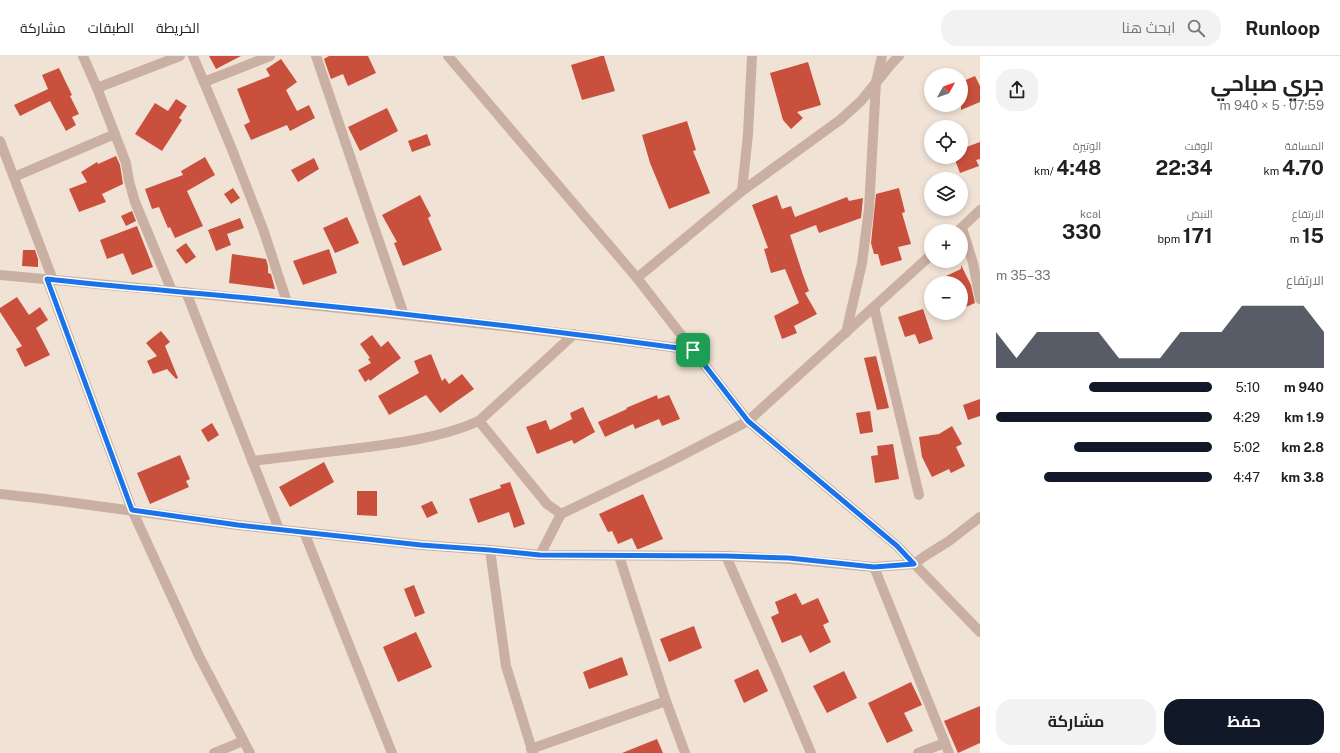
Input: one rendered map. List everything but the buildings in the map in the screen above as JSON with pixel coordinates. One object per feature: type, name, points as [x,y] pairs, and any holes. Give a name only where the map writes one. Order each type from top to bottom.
[{"type":"street","points":[[83,56],[126,163],[135,202],[172,291]]},
{"type":"street","points":[[97,88],[180,56]]},
{"type":"street","points":[[193,56],[263,229],[287,302]]},
{"type":"street","points":[[204,82],[270,56]]},
{"type":"street","points":[[316,56],[404,314]]},
{"type":"street","points":[[448,56],[637,278],[748,421],[897,546],[980,632]]},
{"type":"street","points":[[742,191],[748,134],[752,56]]},
{"type":"street","points":[[846,332],[862,262],[869,209],[876,82],[882,56]]},
{"type":"street","points":[[637,278],[742,191],[840,120],[861,101],[900,56]]},
{"type":"street","points":[[14,177],[115,134]]},
{"type":"street","points":[[0,142],[14,177],[132,510],[199,656],[250,753]]},
{"type":"street","points":[[965,224],[980,210]]},
{"type":"street","points":[[968,250],[973,263],[980,299]]},
{"type":"street","points":[[540,555],[561,514],[669,462],[748,421],[924,261]]},
{"type":"street","points":[[0,275],[404,314],[693,350]]},
{"type":"street","points":[[186,292],[279,530]]},
{"type":"street","points":[[874,307],[919,495]]},
{"type":"street","points":[[252,461],[387,444],[422,438],[465,427],[479,421],[574,334]]},
{"type":"street","points":[[479,421],[547,504],[561,514]]},
{"type":"street","points":[[0,494],[279,530],[421,545],[540,555],[726,556],[789,558],[874,567],[914,564],[949,541],[980,517]]},
{"type":"street","points":[[304,532],[392,753]]},
{"type":"street","points":[[490,550],[506,666],[532,751],[666,701]]},
{"type":"street","points":[[619,556],[666,701],[685,753]]},
{"type":"street","points":[[726,556],[811,753]]},
{"type":"street","points":[[874,567],[947,748],[918,753]]},
{"type":"street","points":[[214,753],[243,741]]},
{"type":"route","points":[[47,279],[440,318],[693,350],[748,421],[897,546],[914,564],[874,567],[789,558],[726,556],[540,555],[421,545],[238,525],[132,510],[47,279]]}]
